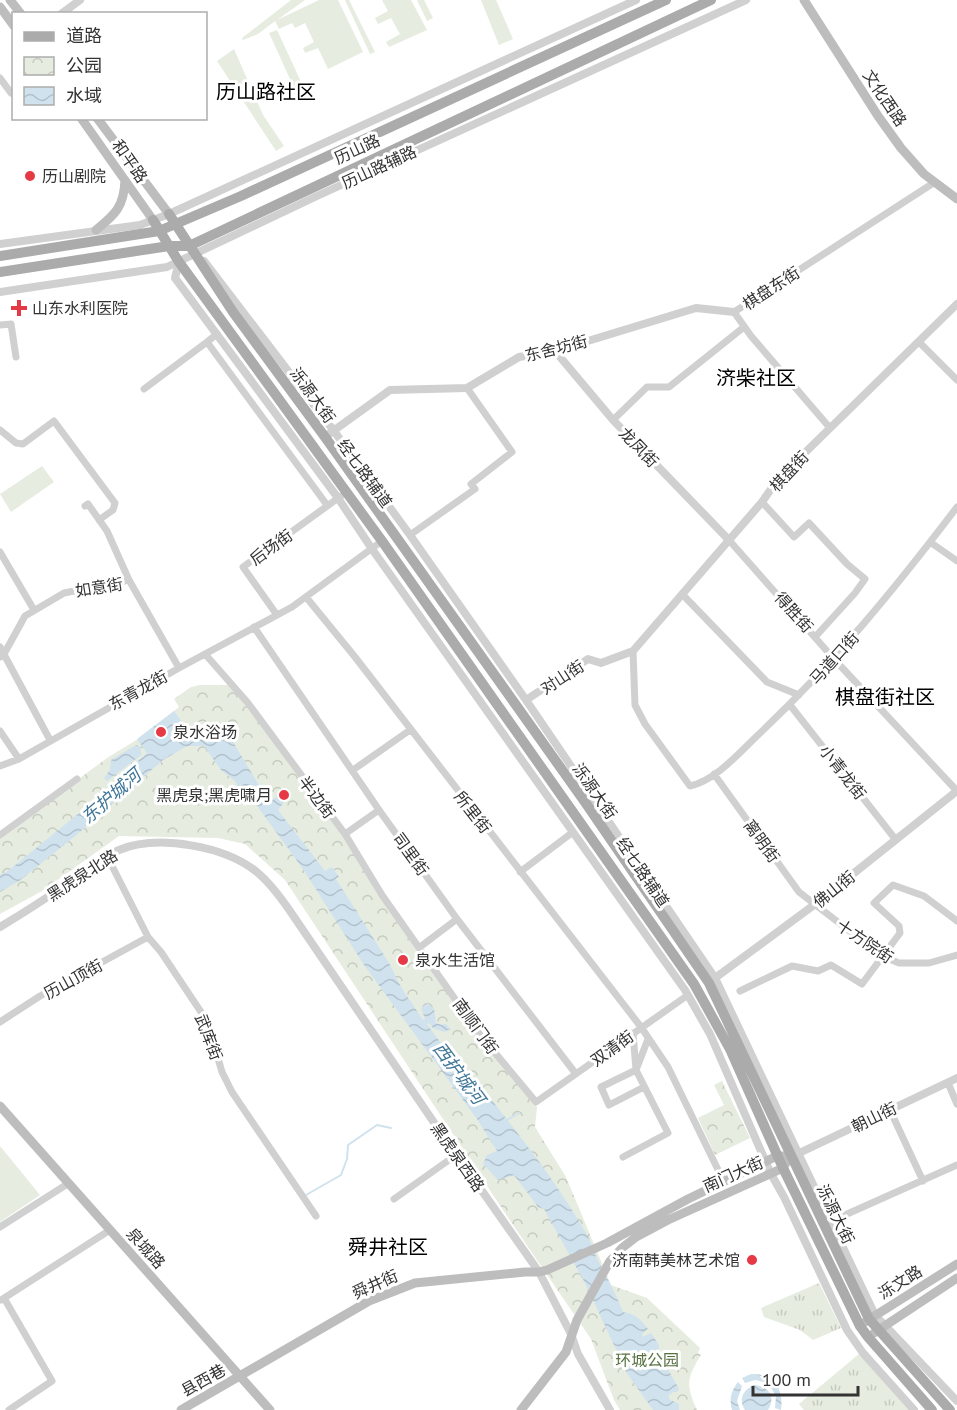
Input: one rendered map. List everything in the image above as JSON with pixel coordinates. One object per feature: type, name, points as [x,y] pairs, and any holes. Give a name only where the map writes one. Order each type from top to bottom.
[{"type":"main road","points":[[10,0],[19,12]]},
{"type":"main road","name":"历山路","points":[[0,256],[159,231],[172,219],[241,196],[666,0]]},
{"type":"main road","name":"历山路","points":[[0,272],[169,246],[191,250],[711,0]]},
{"type":"main road","name":"文化西路","points":[[804,0],[901,148],[924,174],[957,199]]},
{"type":"main road","points":[[0,7],[12,23]]},
{"type":"main road","name":"和平路","points":[[82,120],[153,220]]},
{"type":"main road","name":"和平路","points":[[98,120],[172,219]]},
{"type":"main road","points":[[96,230],[122,205],[125,180]]},
{"type":"main road","name":"泺源大街","points":[[172,219],[233,312],[329,434],[712,981],[828,1223],[868,1320],[868,1337],[932,1410]]},
{"type":"main road","name":"泺源大街","points":[[153,220],[179,262],[342,494],[382,541],[694,984],[730,1049],[772,1158],[783,1168],[868,1320],[881,1328],[950,1410]]},
{"type":"main road","name":"泉城路","points":[[0,1106],[270,1410]]},
{"type":"main road","name":"南门大街","points":[[539,1272],[559,1266],[607,1243],[772,1158],[794,1155]]},
{"type":"main road","name":"南门大街","points":[[521,1410],[567,1352],[577,1320],[610,1261],[622,1248],[636,1237],[668,1220],[783,1168],[794,1155]]},
{"type":"main road","name":"泺文路","points":[[868,1320],[957,1264]]},
{"type":"main road","name":"舜井街","points":[[240,1377],[369,1301],[415,1283],[539,1272]]},
{"type":"main road","name":"泺文路","points":[[868,1337],[957,1278]]},
{"type":"main road","name":"县西巷","points":[[181,1410],[240,1377]]},
{"type":"street","points":[[64,12],[80,0]]},
{"type":"street","points":[[0,244],[172,219],[636,0]]},
{"type":"street","name":"历山路辅路","points":[[0,292],[167,267],[179,262],[191,250],[746,0]]},
{"type":"street","points":[[0,78],[11,93]]},
{"type":"street","name":"棋盘东街","points":[[830,428],[744,327],[734,312],[935,182]]},
{"type":"street","name":"经七路辅道","points":[[179,262],[175,278],[342,494],[372,549],[688,995],[772,1158],[771,1174],[847,1330],[863,1353],[914,1410]]},
{"type":"street","name":"棋盘街","points":[[633,651],[762,502],[778,479],[957,304]]},
{"type":"street","name":"东舍坊街","points":[[329,434],[390,390],[467,388],[519,357],[555,351],[696,308],[734,312]]},
{"type":"street","points":[[0,324],[11,324],[16,357]]},
{"type":"street","points":[[613,420],[647,387],[669,387],[744,327]]},
{"type":"street","points":[[144,389],[217,334]]},
{"type":"street","points":[[207,342],[327,505]]},
{"type":"street","points":[[919,342],[957,380]]},
{"type":"street","name":"龙凤街","points":[[555,351],[613,420],[728,539]]},
{"type":"street","points":[[410,536],[475,489],[471,484],[512,452],[467,388]]},
{"type":"street","points":[[0,430],[16,442],[23,444],[54,421],[115,503],[113,510],[99,520]]},
{"type":"street","name":"经七路辅道","points":[[329,434],[410,536],[526,700],[712,981]]},
{"type":"street","name":"后场街","points":[[277,615],[243,567],[342,494]]},
{"type":"street","name":"马道口街","points":[[762,502],[794,537],[809,523],[847,564],[865,579],[816,636]]},
{"type":"street","points":[[85,506],[88,504],[106,531],[129,580]]},
{"type":"street","name":"马道口街","points":[[633,651],[635,705],[645,724],[690,786],[701,784],[800,695],[892,592],[957,507]]},
{"type":"street","name":"得胜街","points":[[728,539],[957,791]]},
{"type":"street","name":"东青龙街","points":[[0,766],[19,759],[277,615],[306,597],[382,541]]},
{"type":"street","points":[[930,542],[957,561]]},
{"type":"street","points":[[0,552],[34,610]]},
{"type":"street","name":"如意街","points":[[1,653],[25,616],[34,610],[64,593],[129,580],[179,668]]},
{"type":"street","points":[[682,594],[767,682],[800,695]]},
{"type":"street","name":"所里街","points":[[306,597],[641,1027],[668,1067],[724,1182]]},
{"type":"street","name":"司里街","points":[[254,627],[379,810],[457,919],[576,1074]]},
{"type":"street","name":"对山街","points":[[526,700],[588,659],[602,663],[633,651]]},
{"type":"street","points":[[1,653],[50,740]]},
{"type":"street","name":"半边街","points":[[205,654],[248,703],[345,834],[382,895],[420,947]]},
{"type":"street","name":"小青龙街","points":[[790,705],[896,840]]},
{"type":"street","points":[[353,770],[410,730]]},
{"type":"street","points":[[0,731],[19,759]]},
{"type":"street","name":"离明街","points":[[714,774],[799,892],[814,906]]},
{"type":"street","points":[[0,835],[77,779]]},
{"type":"street","name":"佛山街","points":[[712,981],[814,906],[957,791]]},
{"type":"street","points":[[345,834],[379,810]]},
{"type":"street","points":[[520,872],[573,832]]},
{"type":"street","name":"黑虎泉北路","points":[[0,927],[37,905],[107,856],[139,845],[159,843],[219,852],[239,859],[275,890],[290,911]]},
{"type":"street","name":"武库街","points":[[107,856],[148,938],[161,952],[207,1021],[222,1072],[232,1092],[316,1216]]},
{"type":"street","points":[[740,991],[792,966],[818,971],[831,965],[862,984],[900,933],[899,926],[874,903],[893,885],[924,896],[957,921]]},
{"type":"street","name":"十方院街","points":[[814,906],[882,956],[899,963],[929,963],[957,956]]},
{"type":"street","name":"黑虎泉西路","points":[[290,911],[456,1155],[539,1272],[571,1334],[578,1354],[610,1410]]},
{"type":"street","points":[[420,947],[457,919]]},
{"type":"street","name":"历山顶街","points":[[0,1022],[40,996],[148,938]]},
{"type":"street","name":"南顺门街","points":[[420,947],[481,1036],[536,1102]]},
{"type":"street","name":"双清街","points":[[536,1102],[688,995]]},
{"type":"street","points":[[623,1156],[668,1132],[636,1070],[633,1033]]},
{"type":"street","points":[[644,1087],[609,1105],[601,1087],[636,1070],[648,1039]]},
{"type":"street","name":"朝山街","points":[[794,1155],[957,1078]]},
{"type":"street","points":[[948,1083],[957,1104]]},
{"type":"street","points":[[890,1110],[923,1181]]},
{"type":"street","points":[[394,1198],[456,1155]]},
{"type":"street","points":[[828,1223],[957,1166]]},
{"type":"street","points":[[0,1227],[69,1183]]},
{"type":"street","points":[[9,1410],[52,1381],[2,1299],[110,1230]]},
{"type":"street","points":[[881,1328],[957,1401]]},
{"type":"green space","points":[[291,0],[305,0],[277,20],[319,0],[338,0],[363,52],[328,69],[318,48],[305,53],[303,48],[314,42],[305,23],[295,28],[292,23],[279,29],[275,21],[258,34],[243,40],[242,38]]},
{"type":"green space","points":[[345,0],[349,0],[375,52],[370,54]]},
{"type":"green space","points":[[382,0],[411,0],[427,30],[389,47],[386,42],[400,34],[391,18],[378,24],[375,18],[388,11]]},
{"type":"green space","points":[[417,0],[424,0],[433,18],[427,21]]},
{"type":"green space","points":[[481,0],[496,0],[513,39],[499,45]]},
{"type":"green space","points":[[277,30],[303,86],[295,90],[269,33]]},
{"type":"green space","points":[[234,49],[263,115],[284,146],[276,151],[217,61]]},
{"type":"green space","points":[[42,466],[54,482],[11,512],[0,494]]},
{"type":"green space","name":"环城公园","points":[[228,685],[255,714],[313,792],[478,1037],[537,1107],[535,1127],[566,1177],[611,1285],[647,1298],[700,1348],[698,1353],[701,1355],[692,1370],[689,1382],[697,1410],[620,1410],[591,1339],[285,880],[245,844],[218,838],[119,836],[42,891],[0,914],[0,837],[107,758],[138,739],[179,707],[174,699],[191,687]]},
{"type":"green space","points":[[722,1081],[750,1138],[715,1155],[698,1118],[724,1105],[714,1085]]},
{"type":"green space","points":[[0,1146],[40,1195],[0,1222]]},
{"type":"green space","points":[[819,1283],[841,1328],[813,1340],[800,1330],[764,1317],[761,1308]]},
{"type":"green space","points":[[859,1354],[909,1410],[804,1410],[799,1404]]},
{"type":"water","points":[[174,711],[185,726],[199,725],[227,732],[271,801],[281,793],[285,796],[278,810],[325,871],[332,867],[339,877],[336,879],[423,1020],[425,1019],[421,1008],[428,1003],[434,1009],[436,1023],[446,1024],[451,1029],[444,1032],[427,1024],[445,1049],[449,1047],[555,1184],[588,1236],[623,1312],[634,1315],[640,1320],[648,1329],[642,1334],[643,1337],[651,1333],[659,1345],[659,1350],[650,1354],[653,1360],[660,1355],[679,1389],[669,1395],[669,1399],[679,1404],[679,1410],[653,1410],[628,1375],[585,1283],[544,1209],[538,1207],[514,1175],[498,1180],[483,1164],[487,1155],[497,1151],[477,1119],[364,965],[303,869],[247,792],[239,790],[236,782],[221,770],[204,746],[187,746],[163,760],[74,837],[19,881],[0,892],[0,875],[78,814],[147,753],[137,739]]},
{"type":"water","points":[[136,745],[141,747],[141,755],[107,781],[104,778],[110,770],[111,760]]},
{"type":"water","points":[[751,1374],[766,1376],[776,1384],[781,1395],[781,1410],[775,1408],[776,1396],[768,1383],[755,1380],[745,1383],[742,1378]]},
{"type":"water","points":[[738,1382],[742,1386],[737,1401],[740,1410],[732,1410],[731,1395]]},
{"type":"water","points":[[754,1385],[770,1393],[771,1401],[768,1410],[745,1410],[742,1402],[743,1395]]},
{"type":"waterway","points":[[507,1120],[519,1113]]},
{"type":"waterway","points":[[306,1195],[341,1175],[347,1159],[348,1145],[377,1125],[391,1128]]},
{"type":"place","name":"历山剧院","points":[[30,176]]},
{"type":"place","name":"山东水利医院","points":[[19,308]]},
{"type":"place","name":"泉水浴场","points":[[161,732]]},
{"type":"place","name":"黑虎泉;黑虎啸月","points":[[284,795]]},
{"type":"place","name":"泉水生活馆","points":[[403,960]]},
{"type":"place","name":"济南韩美林艺术馆","points":[[752,1260]]},
{"type":"district","name":"历山路社区","points":[[266,92]]},
{"type":"district","name":"济柴社区","points":[[756,378]]},
{"type":"district","name":"棋盘街社区","points":[[885,697]]},
{"type":"district","name":"舜井社区","points":[[388,1247]]},
{"type":"water label","name":"东护城河","points":[[111,796]]},
{"type":"water label","name":"西护城河","points":[[459,1073]]}]
